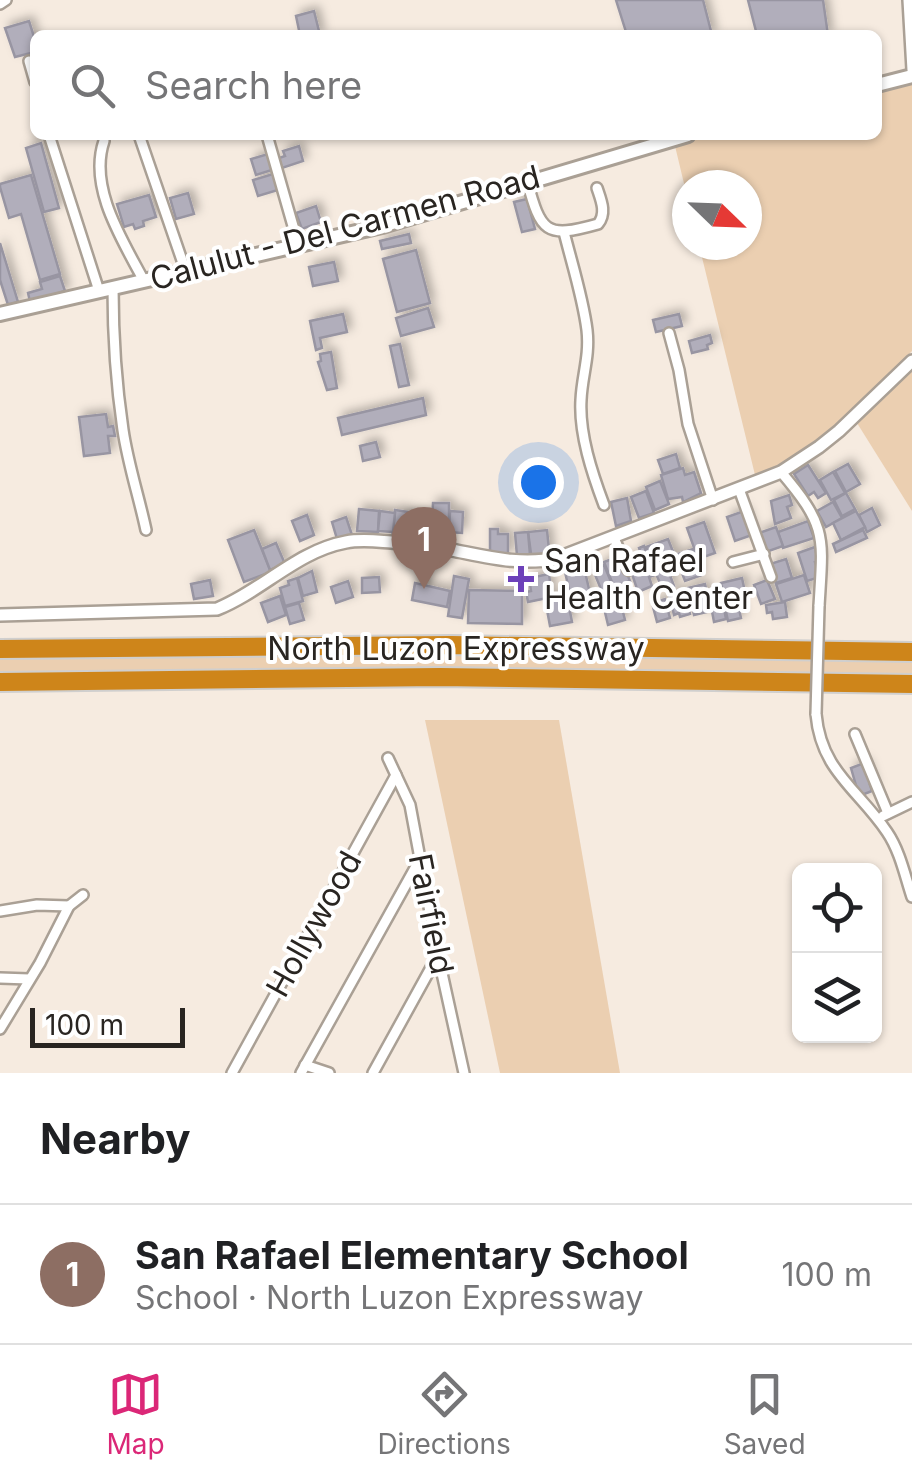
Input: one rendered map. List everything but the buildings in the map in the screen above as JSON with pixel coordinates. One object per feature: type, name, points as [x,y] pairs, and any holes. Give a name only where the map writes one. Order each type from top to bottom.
[{"type":"highway","name":"North Luzon Expressway","points":[[0,649],[451,645],[912,652]]},
{"type":"highway","name":"North Luzon Expressway","points":[[0,682],[440,677],[912,684]]},
{"type":"main road","points":[[882,83],[912,73]]},
{"type":"main road","name":"Calulut - Del Carmen Road","points":[[0,314],[382,226],[670,140]]},
{"type":"street","points":[[908,0],[912,73]]},
{"type":"street","points":[[52,140],[98,292]]},
{"type":"street","points":[[141,140],[186,272]]},
{"type":"street","points":[[268,140],[298,247]]},
{"type":"street","points":[[104,142],[100,184],[144,281]]},
{"type":"street","points":[[527,181],[538,218],[553,230],[564,232],[598,224],[602,206],[598,188]]},
{"type":"street","points":[[564,232],[587,330],[581,416],[595,484],[604,505]]},
{"type":"street","points":[[113,288],[120,405],[146,530]]},
{"type":"street","points":[[669,333],[680,370],[688,424],[713,500]]},
{"type":"street","points":[[0,615],[217,608],[324,548],[358,540],[426,546],[508,561],[542,562],[558,558],[780,472],[838,431],[912,360]]},
{"type":"street","points":[[780,472],[809,506],[821,534],[816,714],[820,736],[834,769],[894,845],[912,898]]},
{"type":"street","points":[[739,489],[771,577]]},
{"type":"street","points":[[614,538],[628,570]]},
{"type":"street","points":[[733,562],[764,554]]},
{"type":"street","points":[[855,734],[888,813]]},
{"type":"street","name":"Fairfield","points":[[388,758],[410,805],[464,1073]]},
{"type":"street","name":"Hollywood","points":[[232,1073],[396,774]]},
{"type":"street","points":[[877,819],[912,802]]},
{"type":"street","points":[[329,1073],[303,1069],[420,860]]},
{"type":"street","points":[[0,1029],[70,906],[83,896]]},
{"type":"street","points":[[0,911],[36,905],[70,906]]},
{"type":"street","points":[[373,1073],[438,955]]},
{"type":"street","points":[[0,978],[29,978]]},
{"type":"shaded area","points":[[912,80],[912,351],[825,438],[788,465],[756,479],[703,260],[762,260],[762,170],[681,170],[675,146],[696,140],[882,140],[882,88]]},
{"type":"shaded area","points":[[912,369],[912,511],[857,423]]},
{"type":"shaded area","points":[[224,651],[912,657],[912,678],[456,670],[0,674],[0,654]]},
{"type":"shaded area","points":[[425,720],[559,720],[620,1073],[500,1073]]},
{"type":"place","name":"San Rafael Health Center","points":[[521,579]]},
{"type":"place","name":"San Rafael Elementary School","points":[[424,589]]}]
